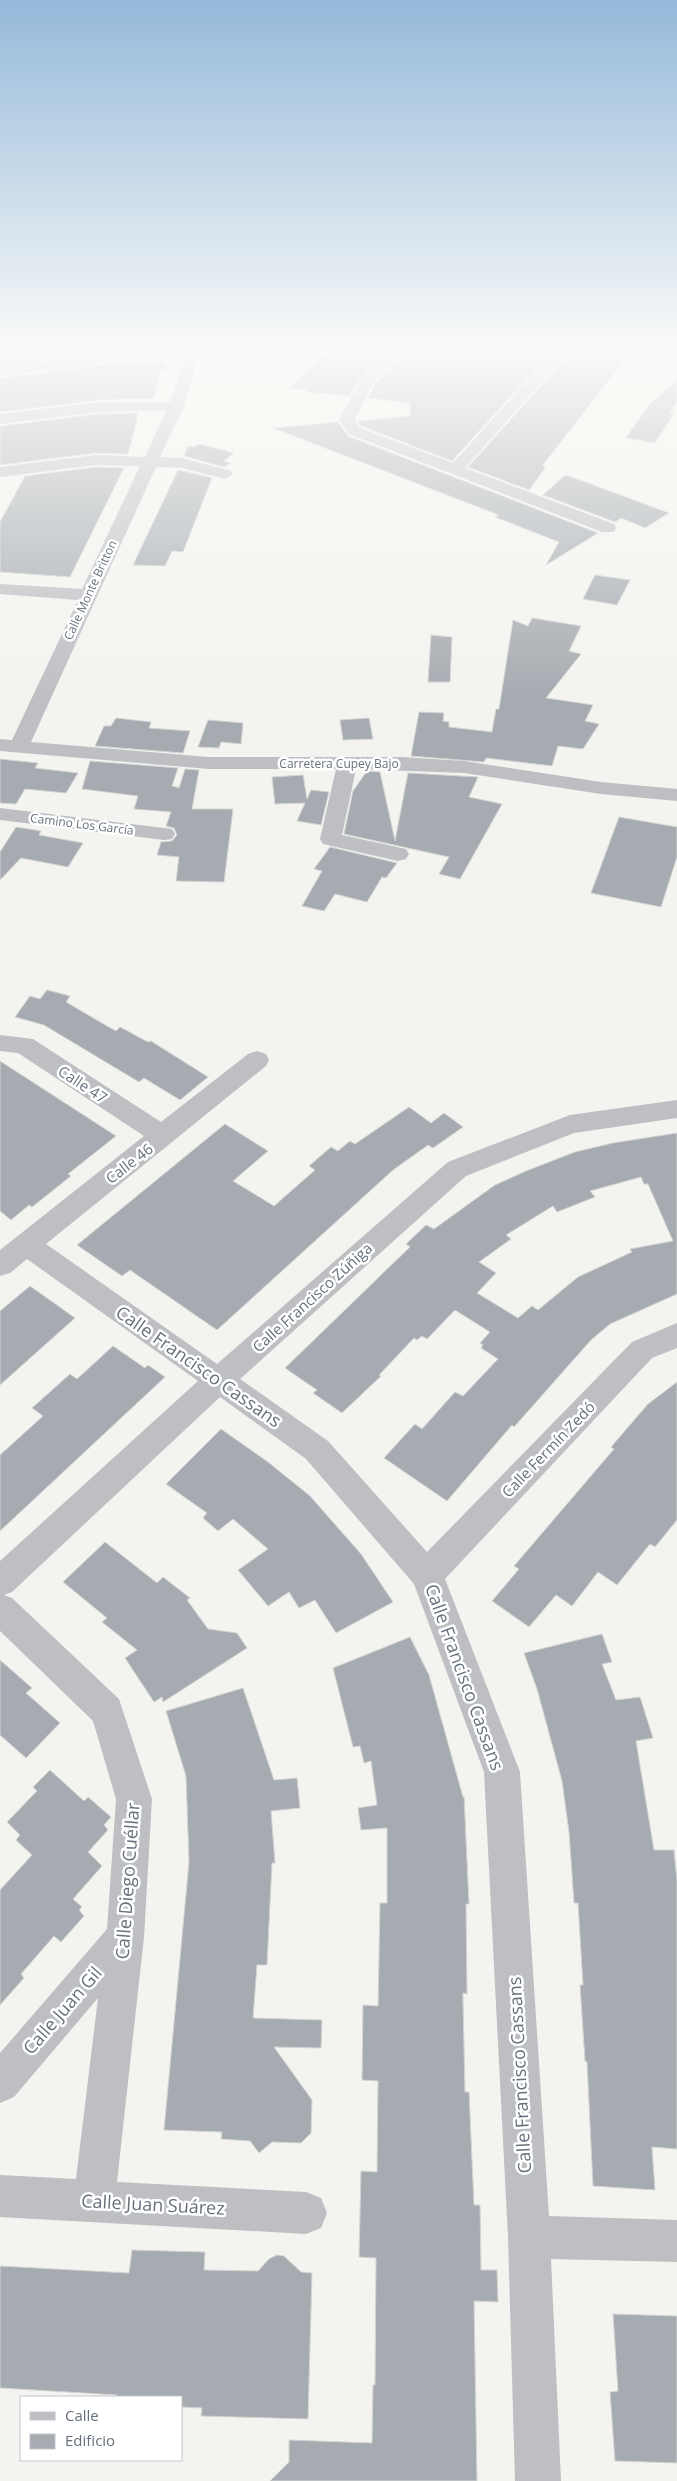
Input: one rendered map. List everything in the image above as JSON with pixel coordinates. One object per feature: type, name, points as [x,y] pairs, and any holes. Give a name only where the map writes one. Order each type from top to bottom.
[{"type":"street","points":[[2,476],[62,466]]},
{"type":"street","name":"Calle Monte Britton","points":[[10,746],[88,595],[147,466]]},
{"type":"street","points":[[193,466],[225,474]]},
{"type":"street","points":[[445,466],[608,528]]},
{"type":"street","points":[[456,470],[460,466]]},
{"type":"street","points":[[0,589],[88,595]]},
{"type":"street","name":"Carretera Cupey Bajo","points":[[10,746],[209,763],[402,763],[464,767],[602,788],[677,795]]},
{"type":"street","points":[[347,763],[343,790],[334,813],[331,839],[398,854]]},
{"type":"street","name":"Camino Los García","points":[[0,814],[164,834]]},
{"type":"street","name":"Calle 47","points":[[0,1043],[24,1045],[163,1136]]},
{"type":"street","name":"Calle 46","points":[[13,1254],[257,1060]]},
{"type":"street","name":"Calle Francisco Zúñiga","points":[[0,1582],[219,1380],[457,1169],[570,1124],[677,1108]]},
{"type":"street","name":"Calle Francisco Cassans","points":[[13,1254],[219,1380],[317,1450],[427,1575],[502,1772],[528,2237],[538,2481]]},
{"type":"street","name":"Calle Fermín Zedó","points":[[427,1575],[642,1350],[677,1335]]},
{"type":"street","name":"Calle Diego Cuéllar","points":[[0,1609],[107,1711],[134,1799],[125,1938],[94,2200]]},
{"type":"street","name":"Calle Juan Gil","points":[[0,2083],[125,1938]]},
{"type":"street","name":"Calle Juan Suárez","points":[[0,2196],[306,2213]]},
{"type":"street","points":[[528,2237],[677,2241]]},
{"type":"building","points":[[371,466],[425,466],[598,533],[546,565],[559,542],[495,517],[499,515]]},
{"type":"building","points":[[544,466],[545,468],[529,490],[468,467]]},
{"type":"building","points":[[96,467],[124,468],[70,577],[0,572],[0,522],[25,476]]},
{"type":"building","points":[[178,470],[212,478],[183,552],[172,551],[165,566],[133,565]]},
{"type":"building","points":[[565,475],[669,513],[645,528],[621,518],[615,522],[543,495]]},
{"type":"building","points":[[595,575],[630,580],[617,605],[583,599]]},
{"type":"building","points":[[532,618],[581,626],[569,651],[581,654],[546,698],[593,705],[585,721],[599,724],[583,749],[558,746],[552,766],[486,758],[484,762],[411,756],[419,712],[444,713],[443,721],[449,722],[449,727],[492,732],[496,709],[499,709],[513,620],[528,626]]},
{"type":"building","points":[[431,635],[452,637],[450,682],[428,682]]},
{"type":"building","points":[[116,718],[151,722],[149,728],[190,731],[183,753],[95,746],[104,726],[111,726]]},
{"type":"building","points":[[369,718],[373,739],[343,740],[340,720]]},
{"type":"building","points":[[208,720],[243,723],[241,744],[221,742],[219,748],[198,747]]},
{"type":"building","points":[[0,759],[38,763],[35,768],[78,773],[66,793],[25,789],[16,804],[0,803]]},
{"type":"building","points":[[90,761],[178,768],[172,786],[179,788],[185,769],[199,770],[192,809],[233,809],[224,882],[176,881],[179,857],[157,855],[161,842],[172,841],[177,835],[174,828],[166,826],[171,812],[134,809],[138,796],[82,789]]},
{"type":"building","points":[[367,771],[380,772],[395,841],[408,773],[478,777],[469,797],[502,804],[460,879],[439,874],[449,857],[344,834],[353,791]]},
{"type":"building","points":[[303,775],[307,799],[311,790],[329,792],[321,825],[297,821],[305,803],[275,804],[272,777]]},
{"type":"building","points":[[619,817],[677,827],[677,857],[661,907],[591,893]]},
{"type":"building","points":[[16,827],[41,831],[39,835],[83,843],[68,867],[21,858],[0,880],[0,852]]},
{"type":"building","points":[[330,847],[397,863],[386,878],[382,877],[367,902],[335,894],[324,911],[302,906],[322,871],[314,869]]},
{"type":"building","points":[[47,990],[70,996],[66,1002],[116,1031],[120,1027],[148,1042],[151,1041],[208,1077],[180,1100],[144,1078],[139,1082],[44,1025],[15,1017],[30,996],[40,999]]},
{"type":"building","points":[[0,1061],[116,1136],[68,1174],[71,1176],[32,1207],[29,1205],[11,1220],[0,1211]]},
{"type":"building","points":[[409,1107],[431,1123],[444,1113],[463,1127],[433,1148],[428,1145],[393,1170],[217,1330],[130,1270],[122,1276],[77,1245],[225,1124],[268,1151],[233,1181],[274,1206],[315,1170],[309,1166],[331,1147],[338,1151],[350,1141],[355,1144]]},
{"type":"building","points":[[677,1133],[677,1294],[610,1324],[591,1340],[514,1427],[512,1425],[447,1501],[384,1458],[415,1424],[422,1429],[455,1392],[463,1396],[498,1359],[481,1348],[483,1345],[480,1343],[490,1332],[455,1310],[427,1339],[422,1336],[417,1340],[414,1338],[379,1375],[381,1376],[342,1413],[313,1393],[317,1390],[285,1368],[410,1247],[406,1244],[426,1225],[434,1229],[495,1185],[526,1171],[575,1152],[613,1143]],"holes":[[[641,1177],[644,1184],[648,1184],[673,1241],[630,1249],[632,1252],[578,1277],[538,1310],[532,1306],[518,1318],[477,1293],[496,1273],[479,1262],[511,1239],[506,1235],[553,1206],[557,1212],[595,1197],[590,1191]]]},
{"type":"building","points":[[30,1286],[75,1318],[0,1385],[0,1311]]},
{"type":"building","points":[[113,1346],[145,1368],[148,1365],[165,1377],[0,1531],[0,1455],[43,1416],[32,1408],[70,1374],[77,1379]]},
{"type":"building","points":[[677,1382],[677,1520],[655,1547],[650,1544],[617,1585],[598,1572],[572,1606],[556,1595],[529,1627],[492,1601],[519,1569],[514,1566],[614,1449],[611,1447],[648,1404]]},
{"type":"building","points":[[221,1429],[268,1462],[310,1496],[361,1554],[393,1602],[336,1633],[315,1600],[299,1608],[289,1592],[268,1606],[238,1570],[268,1549],[233,1519],[218,1531],[203,1518],[207,1513],[166,1484]]},
{"type":"building","points":[[105,1542],[157,1583],[163,1577],[190,1598],[187,1600],[208,1629],[237,1633],[247,1648],[163,1702],[162,1697],[154,1702],[125,1658],[137,1650],[102,1622],[107,1618],[63,1582]]},
{"type":"building","points":[[602,1634],[612,1662],[602,1664],[616,1700],[640,1697],[653,1738],[636,1741],[654,1850],[674,1850],[677,1881],[677,2149],[652,2147],[655,2190],[593,2186],[587,2062],[585,2061],[580,1985],[583,1985],[578,1903],[574,1903],[569,1832],[562,1781],[537,1689],[524,1653]]},
{"type":"building","points":[[410,1637],[429,1675],[464,1796],[469,1904],[466,1904],[467,1994],[463,1993],[465,2092],[469,2092],[474,2205],[480,2205],[481,2270],[497,2270],[498,2302],[474,2301],[477,2481],[270,2481],[289,2462],[289,2440],[372,2443],[373,2385],[375,2385],[376,2258],[359,2257],[361,2171],[377,2172],[378,2081],[362,2080],[363,2005],[378,2006],[380,1903],[387,1903],[387,1828],[361,1830],[358,1808],[377,1805],[371,1761],[364,1763],[360,1746],[353,1747],[333,1668]]},
{"type":"building","points":[[0,1660],[32,1688],[26,1693],[60,1723],[26,1758],[0,1735]]},
{"type":"building","points":[[243,1688],[274,1780],[297,1778],[300,1808],[271,1811],[275,1863],[272,1863],[267,1965],[257,1965],[253,2018],[322,2020],[321,2048],[274,2047],[312,2100],[311,2133],[301,2143],[272,2142],[259,2153],[250,2141],[221,2139],[222,2132],[164,2130],[189,1862],[186,1776],[166,1711]]},
{"type":"building","points":[[50,1770],[84,1801],[88,1797],[111,1817],[104,1825],[108,1830],[88,1852],[102,1866],[73,1899],[82,1907],[79,1910],[84,1916],[61,1942],[54,1936],[21,1974],[24,1978],[0,2005],[0,1890],[32,1855],[16,1840],[20,1835],[7,1822],[37,1791],[33,1787]]},
{"type":"building","points":[[132,2250],[205,2252],[204,2270],[258,2271],[269,2259],[277,2255],[284,2256],[301,2272],[312,2273],[308,2419],[201,2416],[202,2408],[182,2407],[182,2396],[117,2396],[0,2388],[0,2266],[129,2273]]},
{"type":"building","points":[[613,2314],[677,2316],[677,2463],[615,2461],[610,2392],[618,2391]]}]
